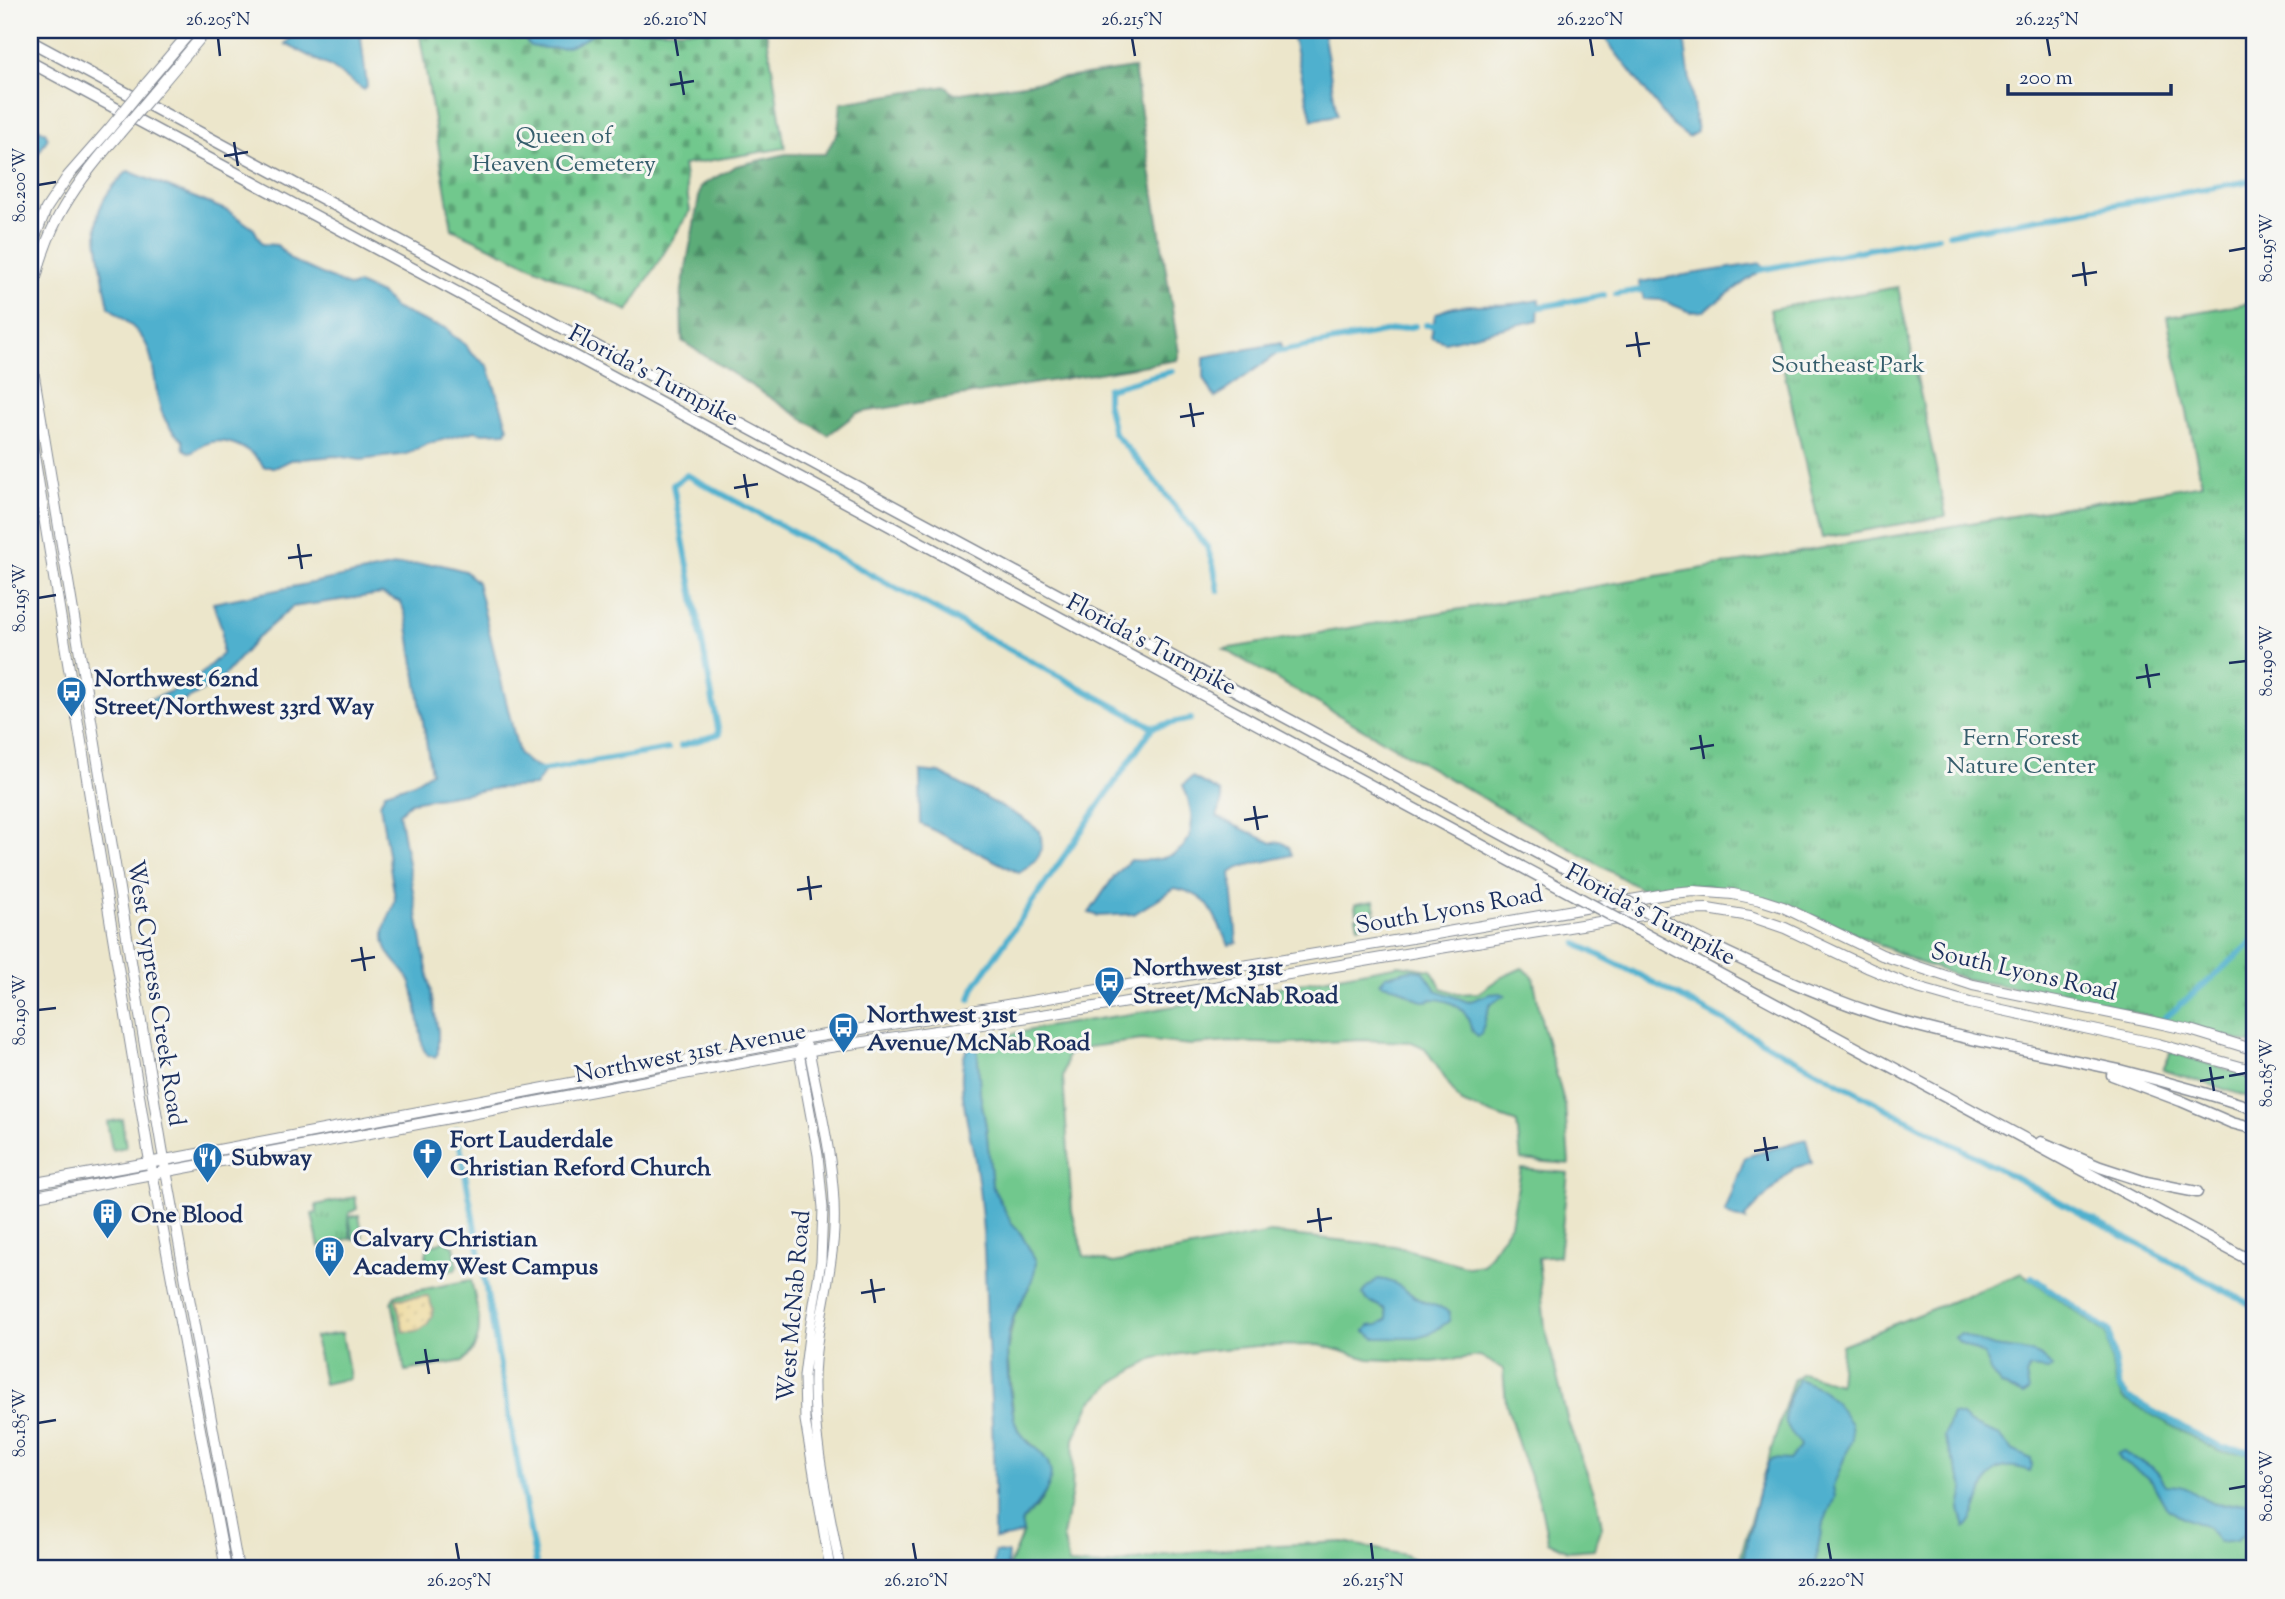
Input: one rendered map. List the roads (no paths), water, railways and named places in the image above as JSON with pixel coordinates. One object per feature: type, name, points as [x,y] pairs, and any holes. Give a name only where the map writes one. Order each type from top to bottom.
[{"type":"highway","name":"Florida's Turnpike","points":[[30,41],[1732,956],[1878,1015],[2203,1091],[2255,1109]]},
{"type":"highway","name":"Florida's Turnpike","points":[[30,62],[2255,1263]]},
{"type":"highway","points":[[2090,1064],[2232,1123],[2255,1129]]},
{"type":"highway","points":[[2019,1135],[2146,1182],[2197,1192]]},
{"type":"main road","points":[[30,249],[46,209],[68,176],[192,30]]},
{"type":"main road","points":[[30,316],[32,290],[39,260],[56,219],[90,166],[207,30]]},
{"type":"main road","name":"West Cypress Creek Road","points":[[30,335],[32,364],[165,1165],[238,1569]]},
{"type":"main road","name":"West Cypress Creek Road","points":[[30,431],[151,1168],[226,1569]]},
{"type":"main road","name":"South Lyons Road","points":[[922,1018],[1694,891],[1733,894],[1783,907],[1882,954],[1973,985],[2156,1023],[2255,1050]]},
{"type":"main road","name":"South Lyons Road","points":[[1527,934],[1673,910],[1708,909],[1750,916],[1785,928],[1914,987],[1970,1003],[2158,1044],[2255,1071]]},
{"type":"main road","name":"Northwest 31st Avenue","points":[[165,1165],[804,1051],[1121,1003],[1527,934]]},
{"type":"main road","points":[[1294,956],[1297,972]]},
{"type":"main road","name":"Northwest 31st Avenue","points":[[30,1197],[165,1165],[802,1039],[922,1018]]},
{"type":"main road","name":"West McNab Road","points":[[802,1039],[823,1208],[821,1261],[804,1376],[805,1420],[830,1569]]},
{"type":"main road","name":"West McNab Road","points":[[804,1051],[831,1171],[834,1229],[832,1263],[819,1328],[814,1376],[815,1419],[840,1569]]},
{"type":"main road","name":"Northwest 31st Avenue","points":[[30,1184],[151,1168]]},
{"type":"water","points":[[298,30],[360,30],[367,86],[364,90],[331,67],[285,44]]},
{"type":"water","points":[[518,30],[597,30],[573,45],[550,48],[530,46]]},
{"type":"water","points":[[1291,30],[1323,30],[1337,115],[1312,120]]},
{"type":"water","points":[[1620,30],[1683,30],[1697,132],[1688,137],[1672,125],[1606,40]]},
{"type":"water","points":[[30,124],[45,132],[48,138],[30,166]]},
{"type":"water","points":[[128,171],[228,211],[254,229],[262,244],[277,245],[291,260],[350,287],[358,284],[383,295],[394,308],[447,328],[488,366],[508,428],[506,432],[475,431],[427,444],[407,454],[361,460],[336,456],[291,460],[277,467],[264,467],[246,450],[221,441],[203,445],[191,453],[184,449],[183,441],[173,431],[161,410],[146,344],[132,326],[109,307],[98,247],[98,215],[110,191]]},
{"type":"water","points":[[1761,263],[1763,269],[1704,311],[1690,312],[1661,300],[1644,299],[1639,282]]},
{"type":"water","points":[[1539,300],[1538,320],[1445,342],[1431,337],[1435,315],[1444,310]]},
{"type":"water","points":[[1281,343],[1281,351],[1215,398],[1204,378],[1204,357]]},
{"type":"water","points":[[438,564],[465,571],[477,582],[519,754],[529,763],[546,770],[535,786],[497,788],[411,802],[399,813],[438,1031],[438,1053],[435,1057],[427,1055],[423,1048],[411,984],[390,955],[384,938],[385,926],[395,898],[380,804],[385,792],[414,783],[431,772],[407,620],[401,602],[382,594],[292,607],[257,638],[223,677],[196,695],[170,708],[145,714],[140,701],[191,683],[222,654],[222,629],[213,603],[400,565]]},
{"type":"water","points":[[920,771],[940,773],[1022,818],[1040,831],[1041,851],[1035,861],[1019,873],[921,824]]},
{"type":"water","points":[[1192,777],[1220,792],[1222,800],[1217,817],[1272,843],[1281,842],[1289,847],[1292,855],[1240,867],[1231,873],[1237,943],[1229,945],[1205,902],[1198,896],[1175,888],[1134,914],[1099,916],[1089,913],[1113,878],[1130,860],[1165,857],[1186,844],[1192,819],[1183,785]]},
{"type":"water","points":[[1410,970],[1423,971],[1436,990],[1468,1002],[1490,994],[1505,995],[1490,1004],[1481,1034],[1478,1036],[1461,1009],[1452,1004],[1437,999],[1418,1000],[1396,987],[1380,983],[1386,976]]},
{"type":"water","points":[[971,1041],[977,1042],[980,1094],[992,1186],[1036,1261],[1031,1283],[1014,1316],[1009,1334],[1007,1361],[1012,1406],[1019,1432],[1039,1451],[1051,1470],[1050,1480],[1042,1498],[1021,1523],[1023,1532],[994,1539],[982,1222],[962,1082],[965,1053]]},
{"type":"water","points":[[1806,1139],[1812,1163],[1794,1168],[1745,1217],[1746,1220],[1734,1218],[1725,1212],[1745,1157]]},
{"type":"water","points":[[1378,1279],[1391,1282],[1418,1299],[1444,1309],[1450,1313],[1449,1321],[1430,1334],[1417,1338],[1375,1338],[1365,1331],[1369,1326],[1378,1325],[1387,1319],[1385,1309],[1367,1300],[1362,1294]]},
{"type":"water","points":[[1961,1334],[1994,1347],[2033,1354],[2047,1361],[2052,1367],[2049,1370],[2029,1368],[2026,1376],[2029,1391],[2023,1395],[2001,1385],[1990,1371],[1984,1355],[1959,1342],[1955,1337]]},
{"type":"water","points":[[1798,1379],[1820,1388],[1835,1402],[1851,1424],[1852,1439],[1833,1486],[1835,1497],[1822,1527],[1814,1569],[1741,1569],[1759,1489],[1768,1462],[1773,1459],[1789,1460],[1800,1447],[1788,1428],[1785,1416]]},
{"type":"water","points":[[1952,1414],[1962,1416],[1970,1424],[2000,1436],[2012,1450],[2031,1459],[2032,1465],[2030,1471],[2012,1467],[2000,1468],[1992,1474],[1978,1507],[1965,1528],[1960,1509],[1964,1489],[1944,1437]]},
{"type":"water","points":[[2123,1451],[2152,1467],[2166,1485],[2187,1489],[2217,1504],[2251,1503],[2255,1507],[2255,1526],[2236,1540],[2219,1542],[2207,1527],[2179,1516],[2166,1507],[2152,1482],[2120,1460],[2117,1454]]},
{"type":"water","points":[[995,1552],[1008,1553],[1007,1569],[993,1569]]},
{"type":"waterway","points":[[1949,234],[2255,180]]},
{"type":"waterway","points":[[1754,271],[1938,236]]},
{"type":"waterway","points":[[1616,294],[1647,289]]},
{"type":"waterway","points":[[1530,309],[1604,295]]},
{"type":"waterway","points":[[1426,325],[1440,325]]},
{"type":"waterway","points":[[1276,352],[1415,326]]},
{"type":"waterway","points":[[1172,371],[1107,389],[1107,402],[1114,433],[1207,547],[1218,591]]},
{"type":"waterway","points":[[681,746],[719,734],[673,485],[687,475],[1153,727]]},
{"type":"waterway","points":[[970,999],[974,987],[1153,727],[1191,719]]},
{"type":"waterway","points":[[538,771],[668,749]]},
{"type":"waterway","points":[[2165,1018],[2255,937]]},
{"type":"waterway","points":[[1577,944],[2255,1307]]},
{"type":"waterway","points":[[457,1129],[537,1569]]},
{"type":"waterway","points":[[2032,1277],[2109,1331],[2119,1387],[2128,1398],[2221,1448],[2255,1451]]},
{"type":"place","name":"Northwest 62nd Street/Northwest 33rd Way","points":[[71,719]]},
{"type":"place","name":"Northwest 31st Street/McNab Road","points":[[1110,1008]]},
{"type":"place","name":"Northwest 31st Avenue/McNab Road","points":[[844,1055]]},
{"type":"place","name":"Fort Lauderdale Christian Reford Church","points":[[427,1180]]},
{"type":"place","name":"Subway","points":[[208,1184]]},
{"type":"place","name":"One Blood","points":[[108,1241]]},
{"type":"place","name":"Calvary Christian Academy West Campus","points":[[330,1279]]},
{"type":"park label","name":"Queen of Heaven Cemetery","points":[[564,149]]},
{"type":"park label","name":"Southeast Park","points":[[1848,364]]},
{"type":"park label","name":"Fern Forest Nature Center","points":[[2021,751]]}]
